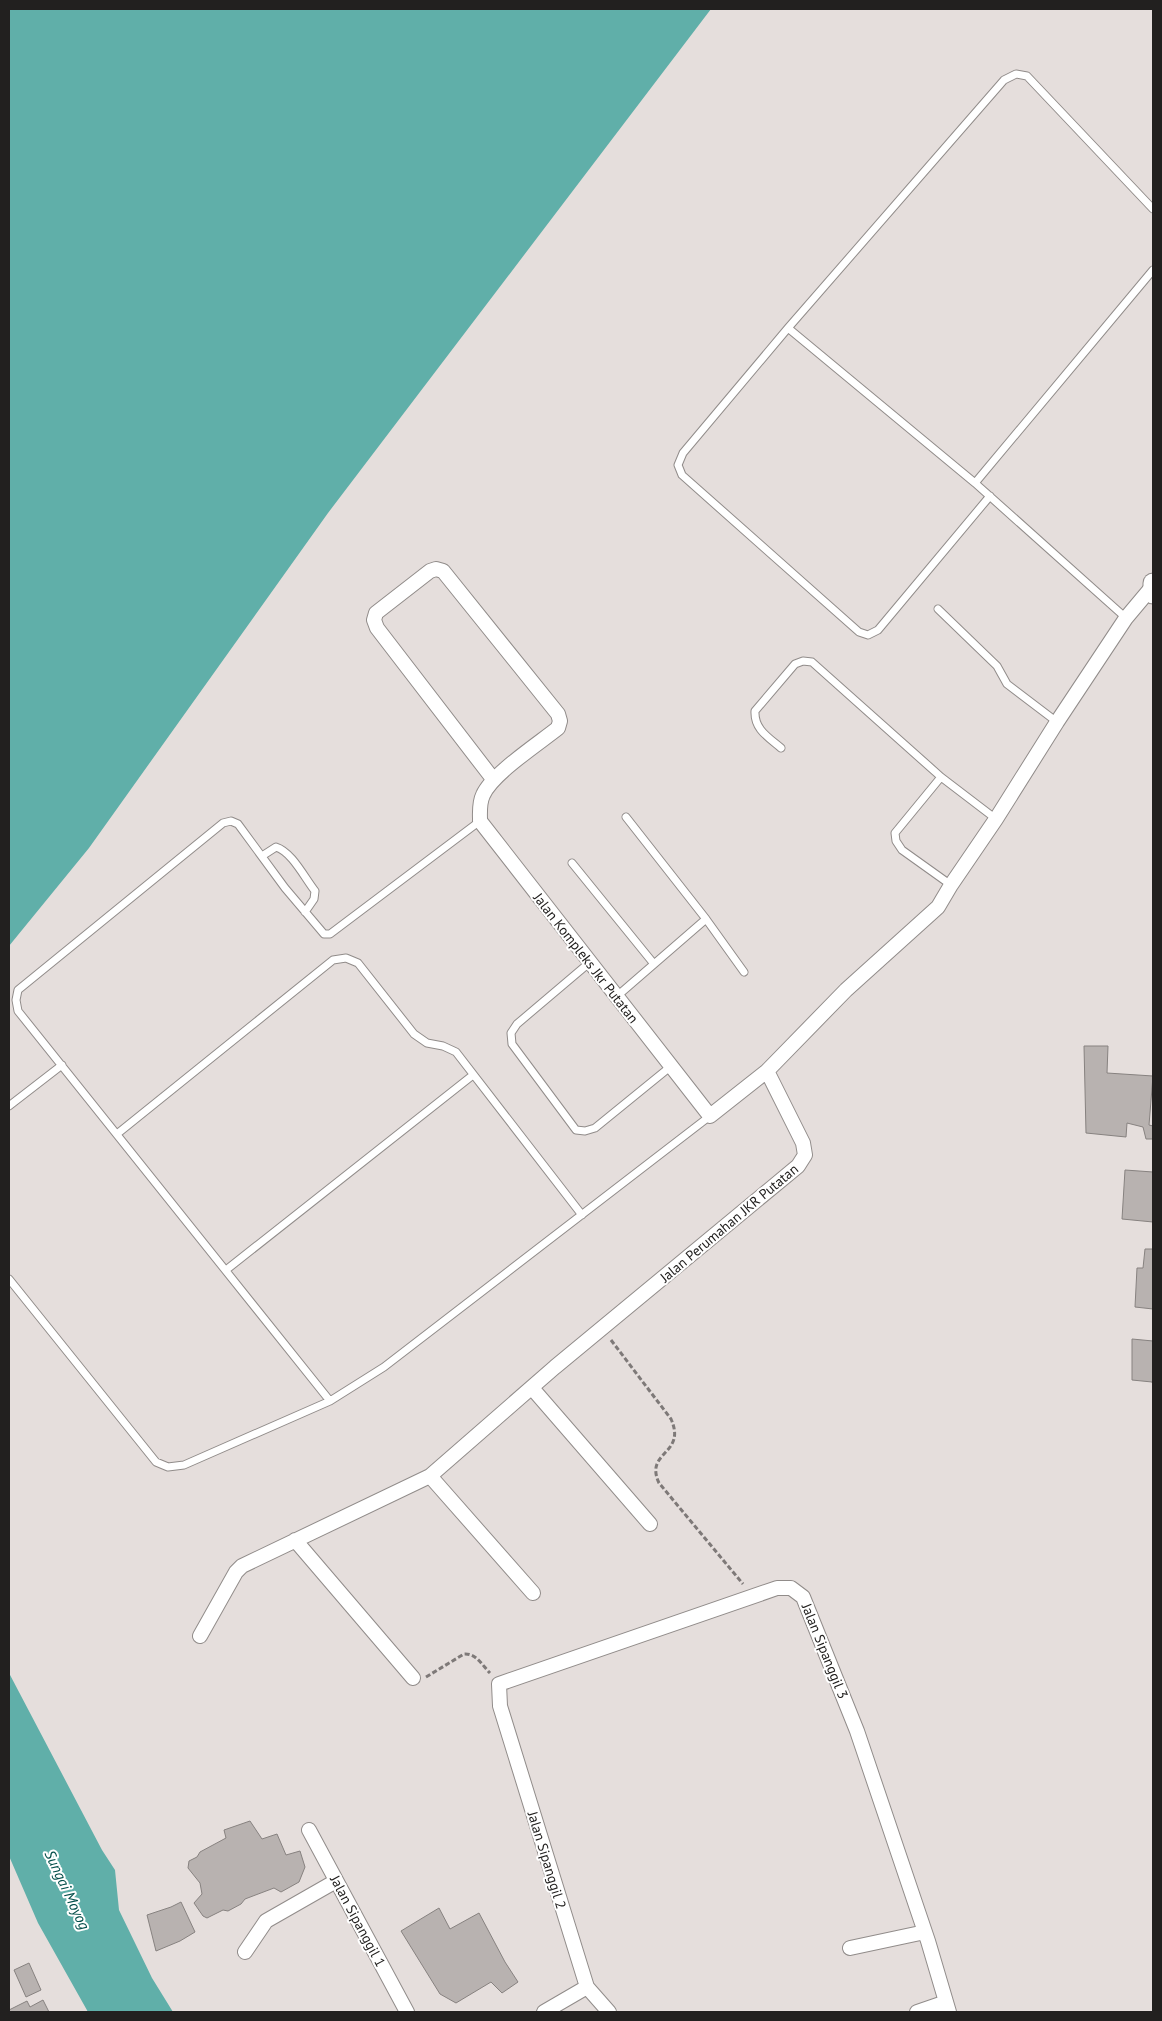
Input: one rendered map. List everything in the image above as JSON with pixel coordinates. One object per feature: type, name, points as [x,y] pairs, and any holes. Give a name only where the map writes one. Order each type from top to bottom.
[{"type":"street","points":[[480,822],[480,807],[483,794],[493,779],[558,728],[560,721],[558,714],[443,571],[436,569],[430,571],[376,612],[374,620],[377,628],[493,779]]},
{"type":"street","points":[[710,1116],[767,1071],[846,990],[938,907],[1126,618],[1153,592]]},
{"type":"street","name":"Jalan Kompleks Jkr Putatan","points":[[480,822],[710,1116]]},
{"type":"street","name":"Jalan Perumahan JKR Putatan","points":[[200,1636],[236,1572],[242,1566],[430,1476],[532,1388],[798,1166],[805,1155],[803,1143],[767,1071]]},
{"type":"street","points":[[532,1388],[650,1524]]},
{"type":"street","points":[[430,1476],[533,1593]]},
{"type":"street","points":[[295,1540],[413,1678]]},
{"type":"street","name":"Jalan Sipanggil 3","points":[[499,1684],[777,1588],[792,1588],[803,1597],[857,1731],[925,1932],[947,2007]]},
{"type":"street","name":"Jalan Sipanggil 2","points":[[499,1684],[500,1706],[587,1986]]},
{"type":"street","name":"Jalan Sipanggil 1","points":[[309,1830],[406,2012]]},
{"type":"street","points":[[245,1952],[266,1921],[336,1881]]},
{"type":"street","points":[[850,1948],[925,1932]]},
{"type":"street","points":[[544,2012],[587,1986],[610,2012]]},
{"type":"street","points":[[917,2012],[947,2007]]},
{"type":"lane","points":[[990,496],[878,630],[868,635],[859,632],[682,476],[678,465],[683,453],[788,328],[1004,80],[1016,74],[1027,76],[1153,209]]},
{"type":"lane","points":[[975,483],[1153,270]]},
{"type":"lane","points":[[788,328],[975,483],[1126,618]]},
{"type":"lane","points":[[938,609],[997,666],[1007,684],[1057,722]]},
{"type":"lane","points":[[780,748],[758,729],[754,721],[755,712],[795,664],[803,661],[812,662],[942,777],[996,819]]},
{"type":"lane","points":[[942,777],[895,833],[896,842],[902,850],[951,885]]},
{"type":"lane","points":[[626,817],[744,972]]},
{"type":"lane","points":[[330,1401],[18,1011],[16,1000],[18,990],[223,823],[231,820],[238,824],[324,934],[337,931],[480,822]]},
{"type":"lane","points":[[262,856],[276,847],[284,850],[298,868],[314,891],[314,899],[305,912]]},
{"type":"lane","points":[[572,863],[654,964]]},
{"type":"lane","points":[[616,997],[706,920]]},
{"type":"lane","points":[[117,1134],[334,960],[346,958],[358,963],[414,1034],[427,1043],[443,1046],[456,1052],[582,1215]]},
{"type":"lane","points":[[589,963],[516,1024],[511,1033],[512,1044],[576,1130],[586,1131],[595,1128],[670,1067]]},
{"type":"lane","points":[[9,1106],[62,1065]]},
{"type":"lane","points":[[226,1270],[473,1075]]},
{"type":"lane","points":[[9,1279],[156,1462],[168,1467],[184,1465],[330,1401],[384,1367],[710,1116]]},
{"type":"path","points":[[603,1329],[671,1419],[674,1426],[676,1434],[674,1442],[655,1467],[659,1483],[753,1597]]},
{"type":"path","points":[[413,1678],[425,1677],[464,1654],[469,1653],[474,1655],[499,1684]]},
{"type":"water","points":[[9,9],[711,9],[328,513],[89,848],[9,946]]},
{"type":"water","name":"Sungai Moyog","points":[[9,1673],[102,1850],[115,1870],[119,1910],[152,1978],[173,2012],[88,2012],[38,1923],[9,1856]]},
{"type":"building","points":[[1084,1046],[1108,1046],[1107,1073],[1153,1076],[1149,1125],[1153,1126],[1153,1139],[1146,1139],[1143,1127],[1127,1123],[1126,1137],[1086,1133]]},
{"type":"building","points":[[1125,1170],[1153,1172],[1153,1222],[1122,1219]]},
{"type":"building","points":[[1145,1249],[1153,1249],[1153,1309],[1135,1307],[1137,1268],[1143,1268]]},
{"type":"building","points":[[1132,1339],[1153,1341],[1153,1384],[1152,1382],[1132,1380]]},
{"type":"building","points":[[250,1821],[262,1839],[277,1834],[286,1855],[300,1851],[305,1867],[299,1882],[281,1892],[274,1888],[245,1899],[241,1904],[228,1911],[223,1910],[207,1918],[203,1916],[194,1903],[202,1894],[200,1883],[188,1868],[189,1861],[197,1857],[200,1852],[226,1838],[224,1830]]},
{"type":"building","points":[[181,1902],[195,1932],[180,1941],[156,1951],[147,1915]]},
{"type":"building","points":[[439,1908],[450,1929],[479,1913],[518,1982],[502,1993],[491,1982],[456,2003],[440,1994],[401,1931]]},
{"type":"building","points":[[29,1963],[41,1990],[26,1997],[14,1970]]},
{"type":"building","points":[[43,2000],[49,2012],[10,2012],[9,2010],[27,2001],[30,2007]]}]
